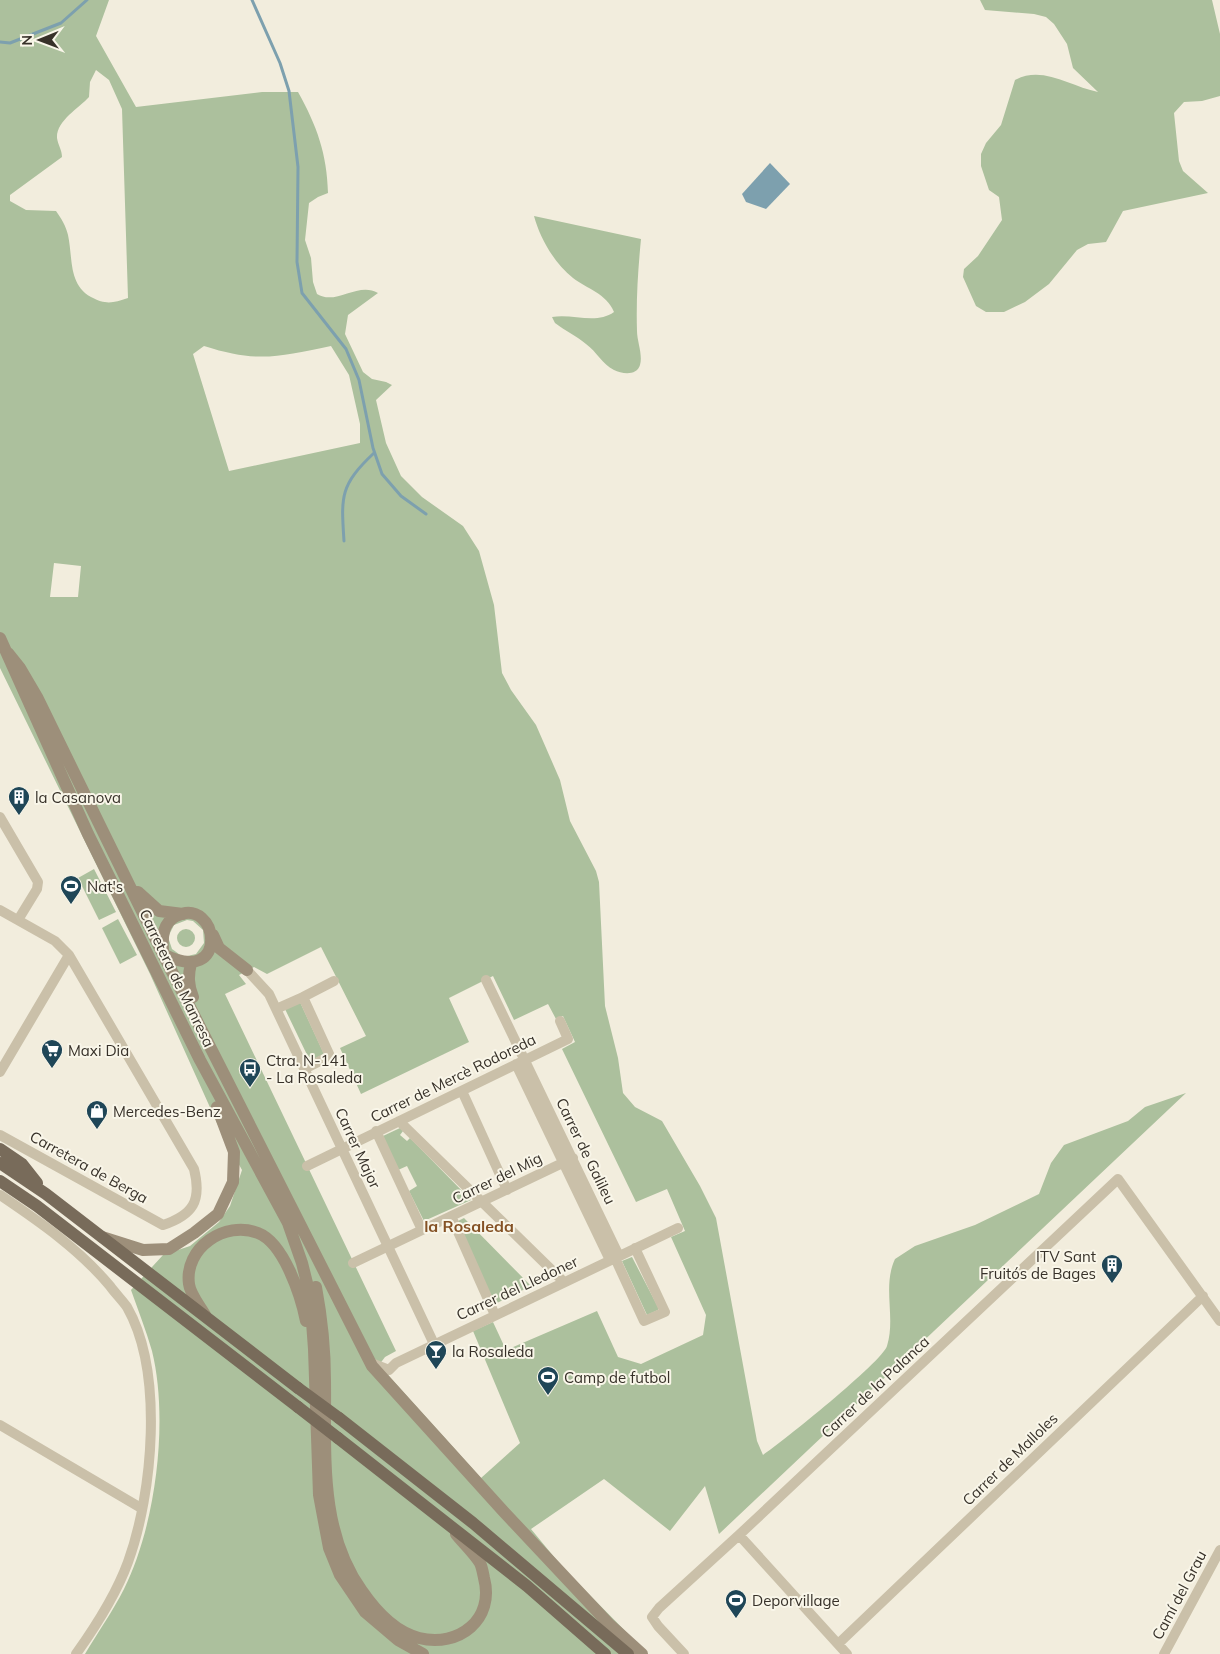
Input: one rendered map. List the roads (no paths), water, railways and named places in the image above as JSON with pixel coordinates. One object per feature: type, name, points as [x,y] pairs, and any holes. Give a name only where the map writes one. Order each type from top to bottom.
[{"type":"main road","name":"Carretera de Manresa","points":[[0,638],[4,658],[18,681],[102,862],[200,1060]]},
{"type":"main road","points":[[4,658],[20,668],[37,697],[163,954],[205,1032],[307,1240],[371,1364],[429,1432],[498,1506],[610,1624],[642,1654]]},
{"type":"main road","points":[[102,862],[118,884],[150,942],[163,954],[180,962],[197,961],[247,970]]},
{"type":"main road","points":[[127,878],[145,900],[158,911],[200,916],[211,930],[219,948],[247,970]]},
{"type":"main road","points":[[102,1237],[143,1250],[169,1249],[194,1233],[218,1214],[233,1182],[234,1152],[183,1010],[162,966],[164,930],[172,918],[183,914]]},
{"type":"main road","points":[[205,1032],[188,986],[188,974],[197,961],[210,950],[212,942],[211,930]]},
{"type":"main road","points":[[200,1060],[288,1223],[302,1263],[310,1295],[319,1495],[329,1548],[340,1575],[365,1612],[392,1636],[423,1654]]},
{"type":"main road","points":[[0,1149],[22,1164],[46,1194]]},
{"type":"main road","points":[[0,1163],[46,1194],[205,1315],[298,1397]]},
{"type":"main road","points":[[0,1171],[43,1200],[339,1428],[534,1582],[618,1654]]},
{"type":"main road","points":[[0,1181],[472,1523],[628,1654]]},
{"type":"main road","points":[[205,1315],[189,1285],[191,1262],[201,1245],[223,1233],[240,1230],[259,1233],[282,1255],[304,1312],[314,1360]]},
{"type":"main road","points":[[307,1240],[322,1324],[328,1493],[331,1522],[349,1570],[375,1608],[405,1632],[432,1640],[459,1636],[469,1627],[484,1612],[487,1590],[480,1564],[443,1518]]},
{"type":"main road","points":[[339,1428],[605,1654]]},
{"type":"street","points":[[0,818],[38,882],[37,889],[18,920]]},
{"type":"street","points":[[0,910],[55,941],[69,955],[0,1072]]},
{"type":"street","name":"Carretera de Berga","points":[[0,1135],[163,1225],[182,1219],[194,1203],[198,1186],[194,1170],[69,955]]},
{"type":"street","name":"Carrer Major","points":[[247,970],[269,994],[434,1344]]},
{"type":"street","name":"Carrer de Galileu","points":[[486,980],[521,1062],[644,1321],[665,1312],[635,1248]]},
{"type":"street","points":[[276,1009],[334,981]]},
{"type":"street","points":[[303,997],[330,1056],[304,1069]]},
{"type":"street","name":"Carrer de Mercè Rodoreda","points":[[307,1166],[568,1038],[560,1021]]},
{"type":"street","points":[[462,1091],[507,1190]]},
{"type":"street","points":[[399,1121],[564,1282]]},
{"type":"street","points":[[376,1132],[422,1230]]},
{"type":"street","name":"Carrer del Mig","points":[[353,1263],[568,1160]]},
{"type":"street","name":"Carrer de la Palanca","points":[[684,1654],[652,1617],[659,1608],[1118,1179],[1203,1296]]},
{"type":"street","points":[[0,1195],[46,1225],[93,1266],[126,1306],[144,1346],[151,1406],[148,1469],[141,1508],[128,1562],[100,1620],[76,1654]]},
{"type":"street","points":[[451,1216],[495,1315]]},
{"type":"street","name":"Carrer del Lledoner","points":[[371,1364],[389,1370],[396,1363],[434,1344],[678,1228]]},
{"type":"street","points":[[1203,1296],[1220,1321]]},
{"type":"street","name":"Carrer de Malloles","points":[[838,1644],[1203,1296]]},
{"type":"street","points":[[0,1425],[141,1508]]},
{"type":"street","points":[[739,1535],[847,1654]]},
{"type":"street","name":"Camí del Grau","points":[[1164,1654],[1220,1550]]},
{"type":"water","points":[[770,163],[790,184],[766,209],[746,202],[742,194]]},
{"type":"waterway","points":[[0,42],[10,43],[61,23],[87,0]]},
{"type":"waterway","points":[[252,0],[280,63],[289,91],[298,167],[297,262],[302,293],[346,349],[359,380],[373,448],[382,474],[401,496],[426,514]]},
{"type":"waterway","points":[[344,541],[343,502],[345,492],[355,474],[374,453]]},
{"type":"place","name":"la Casanova","points":[[19,816]]},
{"type":"place","name":"Nat's","points":[[71,905]]},
{"type":"place","name":"Maxi Dia","points":[[52,1069]]},
{"type":"place","name":"Ctra. N-141 - La Rosaleda","points":[[250,1088]]},
{"type":"place","name":"Mercedes-Benz","points":[[97,1130]]},
{"type":"place","name":"ITV Sant Fruitós de Bages","points":[[1112,1284]]},
{"type":"place","name":"la Rosaleda","points":[[436,1370]]},
{"type":"place","name":"Camp de futbol","points":[[548,1396]]},
{"type":"place","name":"Deporvillage","points":[[736,1619]]},
{"type":"district","name":"la Rosaleda","points":[[469,1226]]}]
